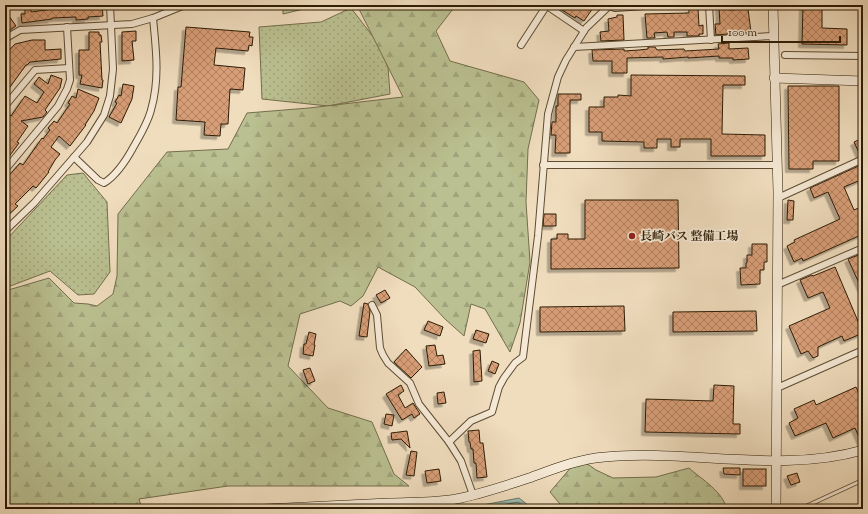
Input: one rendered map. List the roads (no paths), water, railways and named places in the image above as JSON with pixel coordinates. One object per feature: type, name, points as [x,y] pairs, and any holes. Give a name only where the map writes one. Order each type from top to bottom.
[{"type":"street","points":[[5,231],[34,203],[87,142],[104,115],[110,96],[113,69],[110,5]]},
{"type":"street","points":[[5,41],[8,37],[20,30],[132,24],[153,18],[185,5]]},
{"type":"street","points":[[449,442],[470,421],[492,412],[499,387],[504,378],[523,357],[538,236],[548,114],[560,71],[584,31],[609,6],[615,8],[660,5]]},
{"type":"street","points":[[710,5],[711,40]]},
{"type":"street","points":[[773,5],[778,198],[776,509]]},
{"type":"street","points":[[521,45],[547,6],[584,31]]},
{"type":"street","points":[[74,157],[98,180],[104,183],[111,178],[130,153],[151,110],[156,89],[158,65],[153,18]]},
{"type":"street","points":[[5,170],[63,99],[70,80],[67,27]]},
{"type":"street","points":[[574,47],[773,36]]},
{"type":"street","points":[[785,55],[863,56]]},
{"type":"street","points":[[5,106],[35,70],[69,68]]},
{"type":"street","points":[[774,78],[863,81]]},
{"type":"street","points":[[778,198],[863,159]]},
{"type":"street","points":[[543,165],[777,165]]},
{"type":"street","points":[[777,285],[863,248]]},
{"type":"street","points":[[372,305],[377,316],[380,348],[383,355],[388,364],[410,383],[419,404],[449,442],[461,461],[473,495]]},
{"type":"street","points":[[777,388],[863,350]]},
{"type":"street","points":[[264,509],[455,499],[473,495],[553,469],[597,457],[618,455],[655,455],[776,460],[817,459],[835,457],[863,450]]},
{"type":"lane","points":[[800,509],[863,480]]},
{"type":"water","points":[[519,498],[533,509],[462,509]]},
{"type":"place","name":"長崎バス 整備工場","points":[[632,236]]}]
